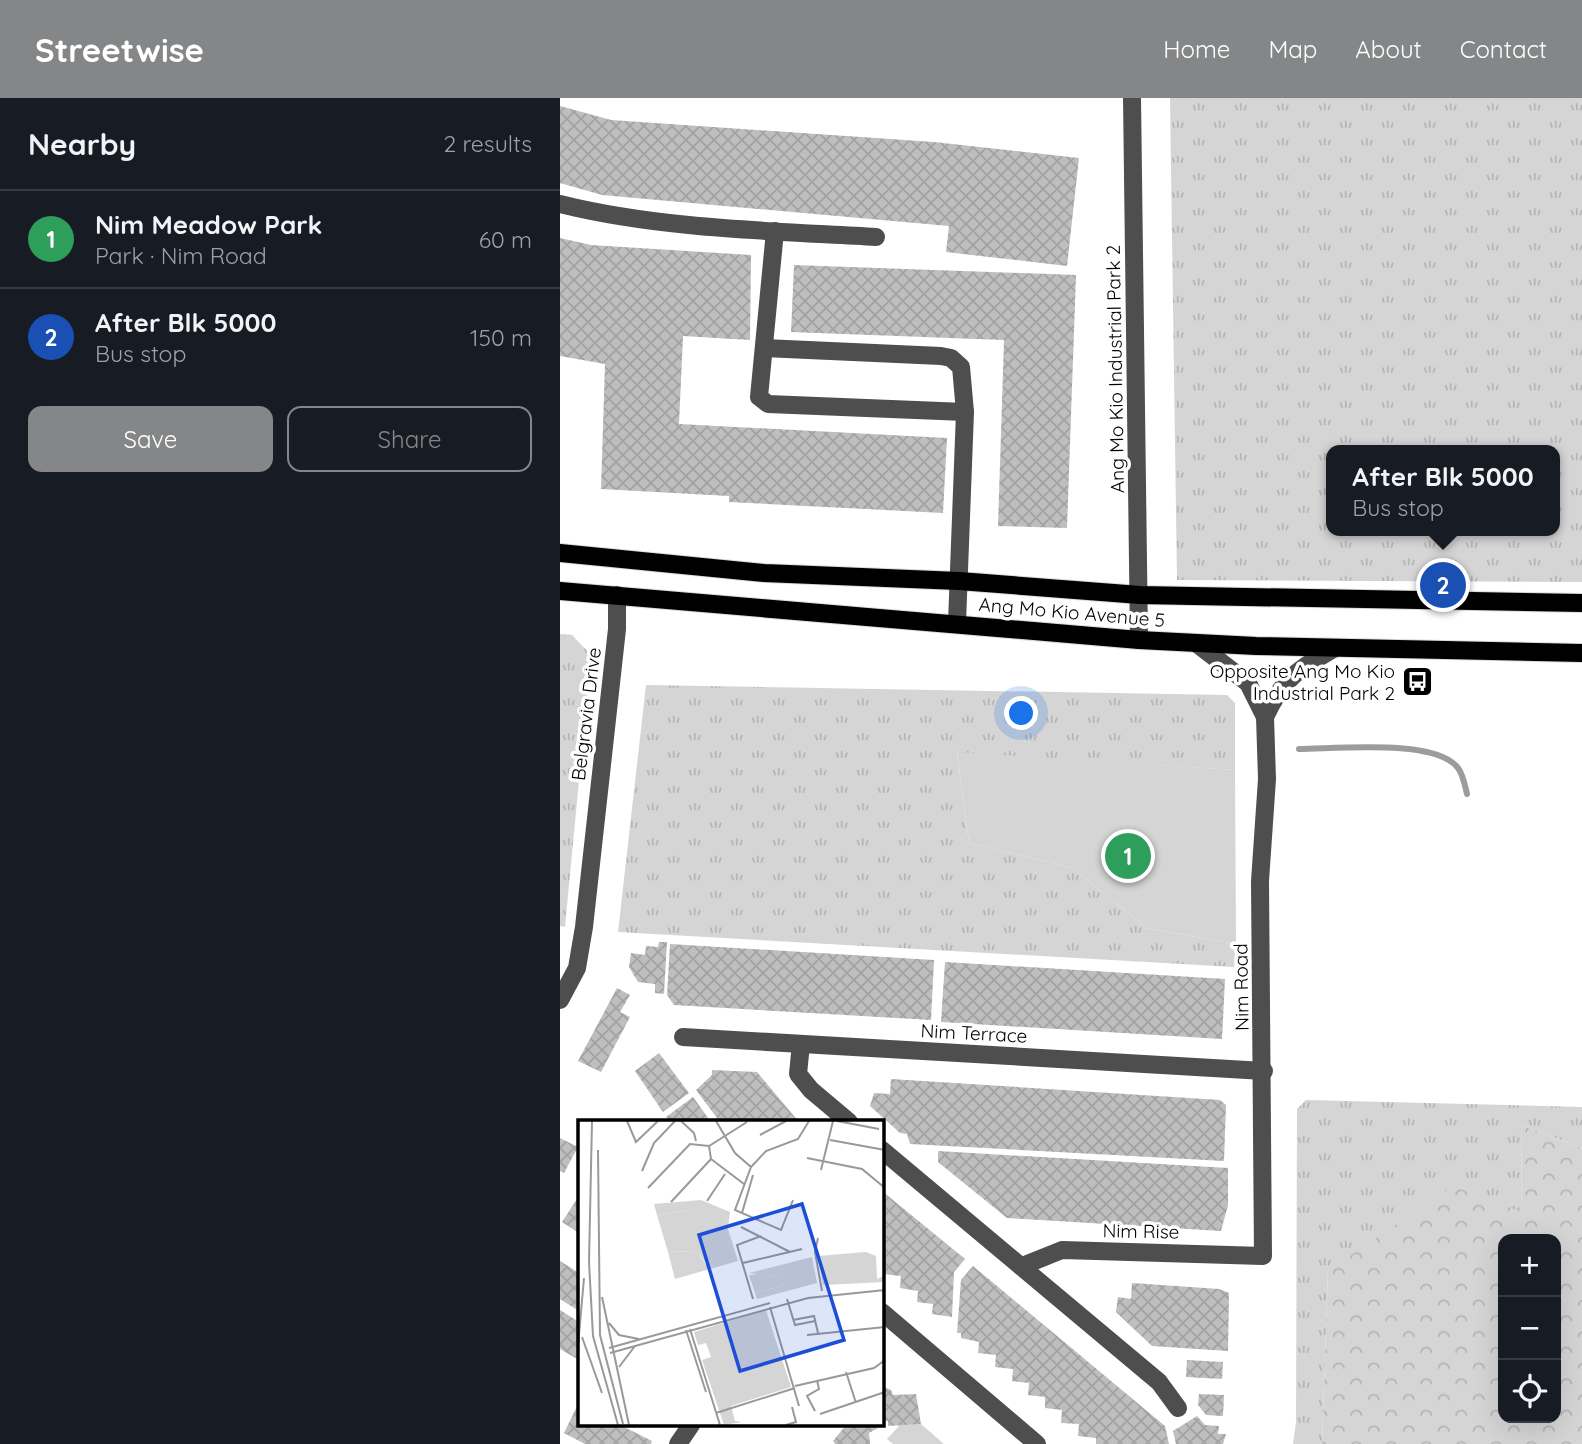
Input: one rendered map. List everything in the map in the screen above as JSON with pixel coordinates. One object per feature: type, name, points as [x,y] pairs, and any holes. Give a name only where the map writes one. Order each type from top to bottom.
[{"type":"main road","name":"Ang Mo Kio Avenue 5","points":[[560,552],[764,573],[959,581],[1140,595],[1582,603]]},
{"type":"main road","name":"Ang Mo Kio Avenue 5","points":[[560,590],[957,622],[1139,640],[1335,648],[1582,653]]},
{"type":"street","name":"Ang Mo Kio Industrial Park 2","points":[[1132,98],[1139,640]]},
{"type":"street","points":[[560,204],[604,214],[775,231],[876,237]]},
{"type":"street","points":[[775,231],[764,348],[757,390],[759,397],[768,404],[965,412]]},
{"type":"street","points":[[764,348],[951,358],[961,367],[965,412],[957,622]]},
{"type":"street","name":"Belgravia Drive","points":[[560,1000],[577,968],[584,927],[617,629],[617,595]]},
{"type":"street","points":[[1196,643],[1248,683],[1265,717]]},
{"type":"street","points":[[1265,717],[1278,689],[1297,669],[1335,648]]},
{"type":"street","name":"Nim Road","points":[[1264,1256],[1260,881],[1267,779],[1265,717]]},
{"type":"street","name":"Nim Terrace","points":[[683,1037],[1264,1071]]},
{"type":"street","points":[[800,1044],[798,1074],[811,1090],[847,1120]]},
{"type":"street","points":[[884,1152],[1159,1382],[1178,1408]]},
{"type":"street","name":"Nim Rise","points":[[1022,1266],[1062,1250],[1264,1256]]},
{"type":"street","points":[[884,1314],[1037,1444]]},
{"type":"street","points":[[678,1444],[690,1426]]},
{"type":"green space","points":[[1170,98],[1582,98],[1582,582],[1177,580]]},
{"type":"green space","points":[[560,634],[572,635],[591,655],[565,927],[560,926]]},
{"type":"green space","points":[[646,685],[1227,695],[1235,703],[1235,770],[957,753],[969,843],[1073,868],[1146,928],[1236,944],[1234,967],[618,932]]},
{"type":"green space","points":[[957,752],[1235,770],[1236,944],[1146,928],[1073,868],[969,843]]},
{"type":"green space","points":[[1306,1100],[1582,1107],[1582,1148],[1521,1125],[1522,1212],[1328,1271],[1322,1444],[1293,1444],[1296,1422],[1297,1109]]},
{"type":"green space","points":[[1521,1125],[1582,1148],[1582,1444],[1322,1444],[1328,1271],[1453,1186],[1522,1212]]},
{"type":"green space","points":[[921,1424],[944,1444],[893,1444],[887,1439],[900,1425]]},
{"type":"building","points":[[560,106],[611,120],[934,142],[1079,158],[1067,266],[946,252],[949,226],[602,195],[560,183]]},
{"type":"building","points":[[560,238],[591,245],[751,255],[750,340],[683,336],[679,424],[947,438],[943,513],[729,502],[729,496],[601,489],[605,364],[560,356]]},
{"type":"building","points":[[794,265],[1076,275],[1067,528],[998,526],[1004,340],[791,332]]},
{"type":"building","points":[[659,942],[667,942],[664,994],[655,993],[655,984],[638,982],[629,967],[631,953],[645,955],[646,946],[658,947]]},
{"type":"building","points":[[670,944],[934,960],[931,1020],[674,1005],[667,995]]},
{"type":"building","points":[[945,962],[1225,979],[1222,1039],[941,1022]]},
{"type":"building","points":[[617,988],[630,995],[620,1012],[630,1017],[601,1072],[578,1061]]},
{"type":"building","points":[[659,1053],[689,1093],[663,1112],[635,1071]]},
{"type":"building","points":[[712,1070],[757,1072],[797,1120],[718,1120],[696,1090],[712,1075]]},
{"type":"building","points":[[891,1079],[1220,1100],[1226,1105],[1224,1161],[910,1144],[907,1134],[900,1133],[870,1106],[874,1093],[890,1094]]},
{"type":"building","points":[[693,1097],[710,1120],[668,1120],[666,1117]]},
{"type":"building","points":[[560,1138],[578,1147],[564,1173],[560,1171]]},
{"type":"building","points":[[938,1151],[1228,1168],[1228,1205],[1221,1231],[1007,1218],[938,1162]]},
{"type":"building","points":[[884,1193],[965,1259],[954,1272],[952,1317],[932,1314],[933,1304],[917,1302],[918,1291],[900,1288],[901,1276],[884,1274]]},
{"type":"building","points":[[578,1198],[578,1232],[562,1222]]},
{"type":"building","points":[[560,1261],[578,1272],[578,1310],[560,1299]]},
{"type":"building","points":[[973,1266],[1165,1426],[1169,1444],[1096,1444],[1096,1438],[1078,1436],[1079,1424],[1061,1423],[1062,1410],[1045,1408],[1045,1397],[1028,1395],[1029,1383],[1012,1381],[1013,1369],[995,1367],[996,1355],[978,1353],[979,1342],[961,1338],[961,1333],[957,1333],[961,1280]]},
{"type":"building","points":[[1132,1283],[1219,1289],[1229,1293],[1228,1351],[1152,1346],[1116,1312],[1118,1297],[1131,1299]]},
{"type":"building","points":[[560,1310],[578,1321],[578,1359],[560,1349]]},
{"type":"building","points":[[1187,1360],[1223,1362],[1222,1379],[1186,1377]]},
{"type":"building","points":[[884,1387],[891,1390],[893,1395],[916,1394],[921,1424],[888,1426],[888,1421],[884,1421]]},
{"type":"building","points":[[1199,1394],[1224,1395],[1223,1416],[1206,1415],[1198,1405]]},
{"type":"building","points":[[578,1404],[578,1426],[622,1426],[652,1441],[651,1444],[585,1444],[564,1433]]},
{"type":"building","points":[[1197,1416],[1205,1425],[1219,1426],[1218,1434],[1226,1434],[1223,1444],[1176,1444],[1173,1431]]},
{"type":"building","points":[[845,1426],[878,1428],[869,1433],[870,1444],[835,1444],[833,1441]]},
{"type":"waterway","points":[[1299,749],[1383,747],[1429,752],[1458,768],[1467,794]]},
{"type":"place","name":"After Blk 5000","points":[[1443,585]]},
{"type":"place","name":"Opposite Ang Mo Kio Industrial Park 2","points":[[1418,682]]},
{"type":"place","name":"Nim Meadow Park","points":[[1128,856]]}]
